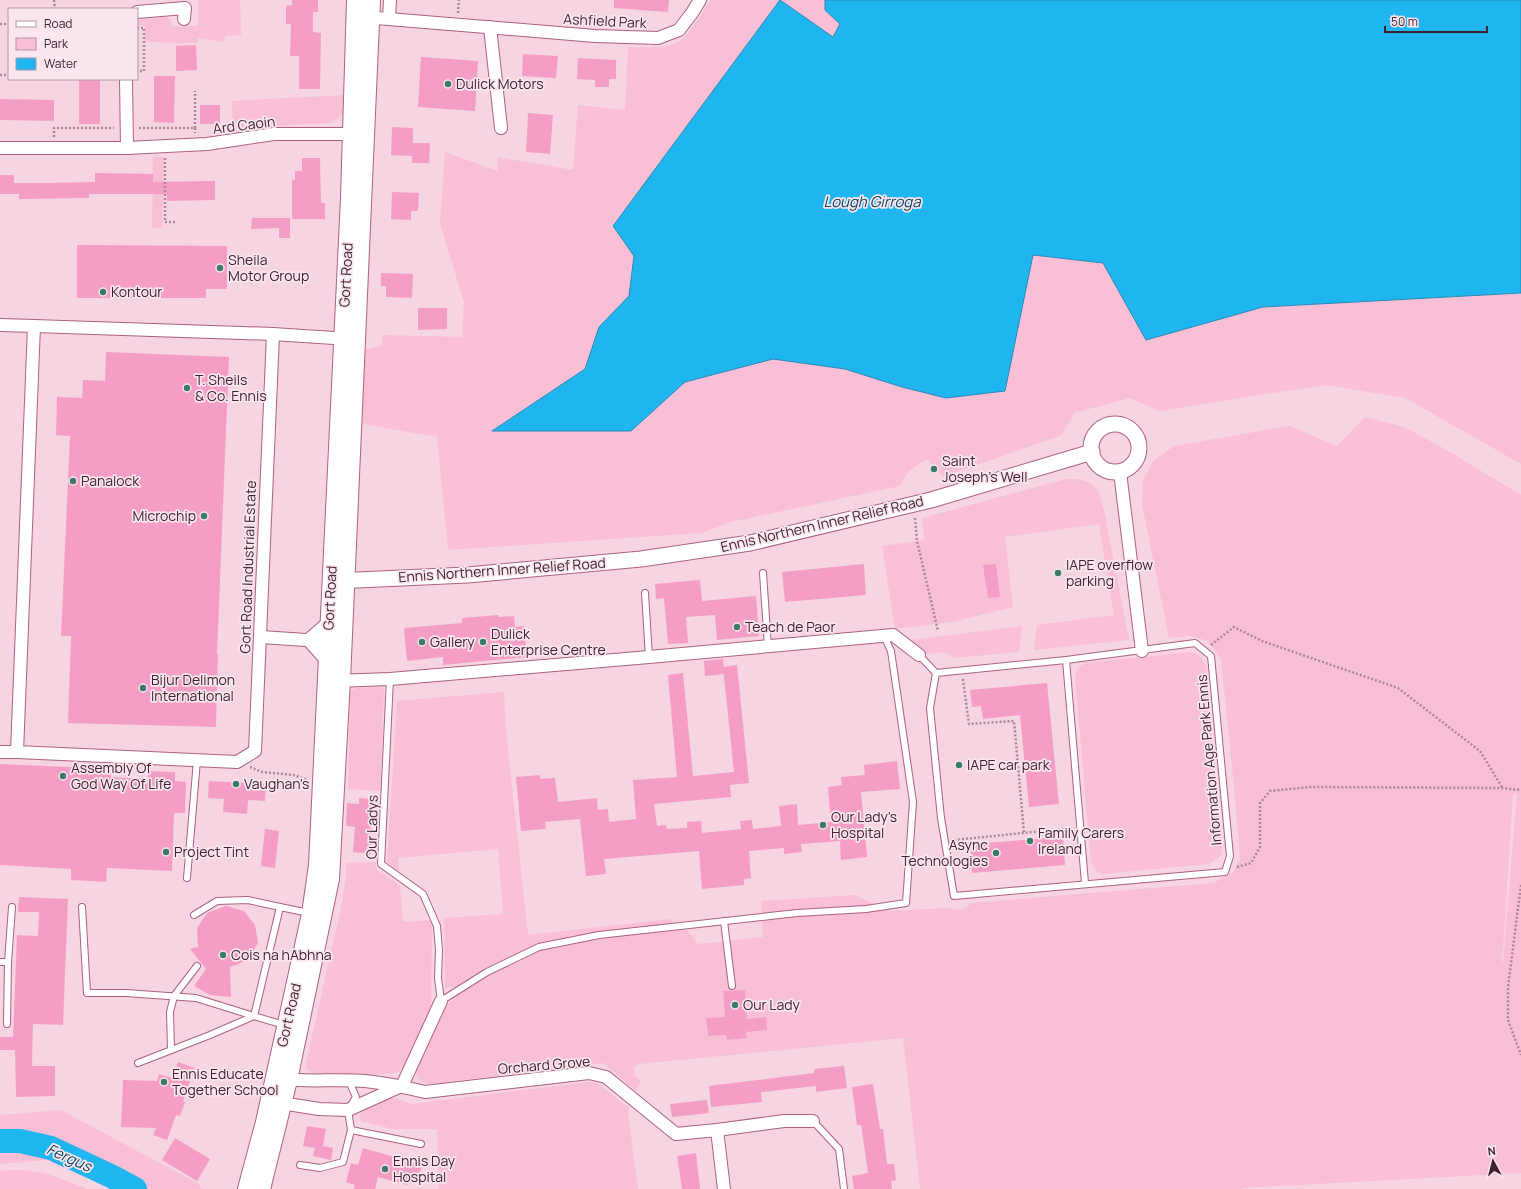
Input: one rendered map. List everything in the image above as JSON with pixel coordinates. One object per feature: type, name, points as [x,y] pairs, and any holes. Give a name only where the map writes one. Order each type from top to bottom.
[{"type":"main road","name":"Gort Road","points":[[261,1189],[275,1102],[282,1079],[317,915],[330,878],[333,681],[363,9]]},
{"type":"main road","name":"Gort Road","points":[[317,915],[322,789],[333,681],[327,661],[335,642],[329,622],[338,581]]},
{"type":"main road","name":"Gort Road","points":[[246,1189],[265,1122],[275,1102]]},
{"type":"street","points":[[389,18],[390,0]]},
{"type":"street","name":"Ashfield Park","points":[[363,9],[389,18],[595,36],[658,38],[679,30],[692,14],[700,0]]},
{"type":"street","points":[[138,12],[184,8],[184,20]]},
{"type":"street","points":[[490,27],[501,128]]},
{"type":"street","points":[[126,80],[127,148]]},
{"type":"street","name":"Ard Caoin","points":[[0,148],[127,148],[196,145],[274,134],[358,134]]},
{"type":"street","points":[[0,325],[273,334],[349,339]]},
{"type":"street","points":[[17,752],[34,326]]},
{"type":"street","name":"Gort Road Industrial Estate","points":[[237,762],[255,751],[273,334]]},
{"type":"street","points":[[1120,424],[1131,429],[1139,442],[1139,452],[1134,463],[1128,469],[1120,472],[1112,472],[1100,466],[1094,460],[1092,452],[1091,444],[1094,436],[1107,425],[1120,424]]},
{"type":"street","name":"Ennis Northern Inner Relief Road","points":[[338,581],[468,575],[641,559],[750,543],[916,504],[1092,452]]},
{"type":"street","points":[[1120,472],[1142,651]]},
{"type":"street","points":[[308,640],[329,622]]},
{"type":"street","points":[[333,681],[390,678],[649,657],[893,635],[919,655]]},
{"type":"street","points":[[261,637],[335,642]]},
{"type":"street","points":[[308,640],[327,661]]},
{"type":"street","points":[[0,752],[237,762]]},
{"type":"street","points":[[275,1102],[319,1109],[348,1110],[402,1086],[441,1000]]},
{"type":"street","name":"Orchard Grove","points":[[282,1079],[364,1081],[402,1086],[425,1092],[589,1073],[606,1077],[676,1134],[717,1130],[784,1120],[814,1121]]},
{"type":"street","points":[[717,1130],[724,1189]]},
{"type":"lane","points":[[763,573],[768,647]]},
{"type":"lane","points":[[644,593],[649,657]]},
{"type":"lane","points":[[441,1000],[487,972],[539,947],[599,935],[797,913],[866,909],[906,903],[913,802],[891,651],[884,636]]},
{"type":"lane","points":[[919,655],[936,673],[1066,660],[1195,643],[1204,650]]},
{"type":"lane","name":"Information Age Park Ennis","points":[[936,673],[930,708],[941,818],[954,896],[1085,883],[1225,872],[1230,856],[1211,656],[1204,650]]},
{"type":"lane","points":[[1066,660],[1085,883]]},
{"type":"lane","name":"Our Ladys","points":[[390,678],[382,864],[423,894],[437,926],[439,950],[438,978],[441,1000]]},
{"type":"lane","points":[[187,878],[197,760]]},
{"type":"lane","points":[[194,915],[217,901],[248,900],[317,915]]},
{"type":"lane","points":[[7,1024],[8,962],[12,907]]},
{"type":"lane","points":[[82,907],[87,993],[126,993],[196,998],[292,1028]]},
{"type":"lane","points":[[254,1016],[280,907]]},
{"type":"lane","points":[[724,921],[732,986]]},
{"type":"lane","points":[[0,962],[8,962]]},
{"type":"lane","points":[[171,1050],[170,1012],[174,996],[197,966]]},
{"type":"lane","points":[[138,1063],[254,1016]]},
{"type":"lane","points":[[300,1166],[320,1168],[343,1162],[351,1130],[348,1110],[356,1097],[348,1081]]},
{"type":"lane","name":"Orchard Grove","points":[[814,1121],[839,1149],[844,1189]]},
{"type":"lane","points":[[351,1130],[421,1144]]},
{"type":"path","points":[[138,28],[144,28],[144,71],[138,71]]},
{"type":"path","points":[[195,91],[196,145]]},
{"type":"path","points":[[54,148],[54,128],[195,128]]},
{"type":"path","points":[[165,146],[165,222],[176,222]]},
{"type":"path","points":[[916,504],[916,541],[938,631]]},
{"type":"path","points":[[1204,650],[1234,627],[1262,641],[1398,688],[1480,751],[1502,788]]},
{"type":"path","points":[[934,682],[963,680],[969,724],[1014,721],[1024,833]]},
{"type":"path","points":[[237,762],[262,772],[294,775],[307,780],[316,789],[322,789]]},
{"type":"path","points":[[1230,856],[1233,868],[1251,863],[1260,847],[1260,803],[1270,792],[1310,787],[1502,788],[1521,790]]},
{"type":"path","points":[[945,841],[1081,827]]},
{"type":"path","points":[[1521,885],[1508,987],[1508,1020],[1521,1054]]},
{"type":"green space","points":[[198,0],[240,0],[241,35],[225,36],[224,42],[198,38],[198,43],[145,42],[145,26],[138,25],[138,22],[139,20],[165,17],[170,19],[173,27],[198,26]]},
{"type":"green space","points":[[710,0],[780,0],[612,226],[634,256],[629,296],[599,327],[585,369],[493,430],[631,431],[685,382],[773,359],[845,369],[902,387],[1005,391],[1033,255],[1103,263],[1146,340],[1263,307],[1521,293],[1521,464],[1405,398],[1325,385],[1159,411],[1130,398],[1074,413],[1062,435],[943,477],[927,459],[909,471],[900,486],[731,522],[701,533],[448,550],[437,437],[362,424],[364,350],[381,346],[383,335],[462,337],[464,302],[440,224],[445,152],[498,171],[497,157],[573,170],[578,105],[625,110],[628,47],[660,47],[678,42],[691,29]]},
{"type":"green space","points":[[781,0],[825,0],[825,10],[840,24],[833,37]]},
{"type":"green space","points":[[346,95],[344,112],[339,118],[330,123],[233,128],[232,101]]},
{"type":"green space","points":[[153,157],[164,157],[162,228],[152,228]]},
{"type":"green space","points":[[1365,417],[1404,427],[1443,448],[1521,495],[1521,1173],[1242,1189],[920,1189],[903,1038],[639,1064],[634,1066],[635,1076],[641,1081],[636,1091],[603,1063],[428,1084],[421,1081],[415,1072],[446,1006],[468,985],[445,988],[444,918],[503,914],[498,849],[398,858],[399,872],[387,862],[397,701],[504,692],[506,730],[528,935],[670,919],[679,930],[687,930],[698,944],[763,937],[761,901],[855,895],[890,911],[948,908],[962,910],[972,903],[1214,883],[1233,872],[1240,859],[1221,659],[1208,641],[1191,636],[1169,638],[1142,504],[1143,481],[1153,461],[1174,446],[1290,426],[1337,446]],"holes":[[[1517,793],[1503,964],[1502,964],[1513,794]],[[744,990],[747,1019],[766,1017],[746,1032],[747,1038],[727,1040],[726,1035],[708,1036],[706,1018],[725,1017],[723,993]]]},
{"type":"green space","points":[[1066,479],[1077,479],[1091,483],[1099,492],[1105,515],[1129,640],[1034,650],[1037,625],[1114,615],[1099,524],[1005,537],[1013,607],[952,622],[895,629],[882,546],[924,540],[922,518]]},
{"type":"green space","points":[[1022,626],[1019,652],[954,658],[944,652],[928,654],[911,640]]},
{"type":"green space","points":[[1190,652],[1198,654],[1206,665],[1222,853],[1218,858],[1209,864],[1103,874],[1096,871],[1091,862],[1075,676],[1078,668],[1085,663]]},
{"type":"green space","points":[[384,687],[380,791],[348,789],[350,691],[356,688]]},
{"type":"green space","points":[[376,862],[376,869],[400,886],[403,922],[432,920],[431,1007],[409,1060],[397,1073],[330,1078],[311,1072],[305,1068],[341,907],[346,877],[346,863]]},
{"type":"green space","points":[[588,1082],[597,1083],[629,1108],[628,1114],[638,1189],[439,1189],[437,1129],[393,1129],[361,1121],[359,1117],[361,1110],[386,1098],[396,1099],[412,1104]]},
{"type":"green space","points":[[61,1110],[197,1183],[202,1189],[113,1189],[47,1160],[0,1164],[0,1115]]},
{"type":"green space","points":[[25,1170],[45,1173],[88,1189],[0,1189],[0,1171]]},
{"type":"water","name":"Lough Girroga","points":[[780,0],[833,37],[840,24],[825,10],[825,0],[1521,0],[1521,293],[1263,307],[1146,340],[1103,263],[1033,255],[1005,391],[946,398],[902,387],[845,369],[773,359],[685,382],[631,431],[492,431],[585,369],[599,327],[629,296],[634,256],[613,226]]},
{"type":"building","points":[[292,0],[318,0],[318,12],[313,12],[313,32],[321,33],[320,89],[299,89],[299,56],[290,56],[291,24],[286,24],[286,6],[292,5]]},
{"type":"building","points":[[614,0],[669,0],[668,12],[614,8]]},
{"type":"building","points":[[196,45],[197,70],[176,71],[176,46]]},
{"type":"building","points":[[523,54],[558,56],[556,78],[522,76]]},
{"type":"building","name":"Dulick Motors","points":[[421,57],[478,61],[475,111],[418,107]]},
{"type":"building","points":[[578,58],[616,60],[616,79],[609,79],[609,87],[595,87],[595,80],[577,79]]},
{"type":"building","points":[[154,76],[175,76],[174,123],[154,122]]},
{"type":"building","points":[[79,80],[100,80],[100,124],[79,124]]},
{"type":"building","points":[[0,99],[54,100],[54,121],[0,120]]},
{"type":"building","points":[[200,105],[220,105],[220,124],[200,124]]},
{"type":"building","points":[[528,113],[553,115],[550,154],[526,152]]},
{"type":"building","points":[[392,127],[413,128],[413,143],[430,143],[429,163],[412,163],[412,156],[391,155]]},
{"type":"building","points":[[302,158],[320,158],[321,203],[325,203],[325,219],[292,219],[292,180],[295,180],[295,171],[302,171]]},
{"type":"building","points":[[95,173],[153,174],[153,182],[215,181],[215,200],[167,201],[167,194],[89,194],[89,198],[19,199],[19,194],[0,194],[0,175],[14,175],[14,183],[95,182]]},
{"type":"building","points":[[392,192],[419,193],[418,211],[411,211],[411,220],[391,219]]},
{"type":"building","points":[[252,218],[290,218],[290,238],[279,238],[279,228],[251,229]]},
{"type":"building","points":[[77,245],[227,246],[227,289],[206,289],[206,298],[77,298]]},
{"type":"building","points":[[381,273],[413,274],[412,298],[386,297],[386,286],[381,286]]},
{"type":"building","points":[[418,308],[447,308],[447,329],[418,330]]},
{"type":"building","points":[[106,352],[229,357],[217,654],[216,727],[68,723],[71,636],[61,636],[70,436],[56,435],[57,397],[82,398],[83,380],[105,381]]},
{"type":"building","points":[[864,564],[866,595],[785,602],[782,572]]},
{"type":"building","points":[[996,564],[1000,597],[988,598],[983,565]]},
{"type":"building","name":"Teach de Paor","points":[[700,580],[702,601],[756,596],[759,636],[717,640],[715,615],[686,617],[688,643],[668,644],[664,598],[656,599],[655,584]]},
{"type":"building","name":"Dulick Enterprise Centre","points":[[498,615],[499,617],[514,616],[515,627],[524,626],[527,657],[443,665],[443,657],[407,661],[404,628],[462,623],[462,618]]},
{"type":"building","points":[[723,659],[724,674],[705,676],[704,661]]},
{"type":"building","name":"Our Lady's Hospital","points":[[737,665],[749,783],[730,785],[731,797],[654,804],[657,826],[666,825],[667,829],[687,828],[687,822],[701,821],[702,833],[741,829],[740,821],[752,820],[753,829],[781,826],[779,806],[797,804],[798,825],[831,822],[828,787],[842,785],[841,777],[865,775],[864,765],[897,761],[900,789],[861,792],[867,857],[841,860],[840,841],[801,844],[802,852],[784,854],[784,848],[749,851],[751,878],[744,879],[744,885],[702,889],[699,851],[604,859],[606,874],[586,876],[580,819],[545,822],[546,829],[521,831],[516,777],[540,775],[540,779],[555,778],[558,802],[597,798],[598,810],[608,809],[609,822],[636,819],[633,780],[677,777],[668,675],[683,673],[693,776],[734,772],[723,667]]},
{"type":"building","points":[[1047,683],[1059,804],[1029,807],[1020,715],[983,719],[981,706],[972,707],[970,690]]},
{"type":"building","points":[[0,764],[111,769],[111,777],[148,779],[148,771],[175,772],[175,781],[186,782],[185,813],[174,813],[172,871],[107,868],[106,882],[71,880],[71,869],[0,865]]},
{"type":"building","points":[[209,781],[266,784],[265,801],[248,800],[247,814],[223,812],[224,799],[208,798]]},
{"type":"building","points":[[359,798],[371,799],[371,854],[353,852],[355,827],[346,826],[347,803],[359,804]]},
{"type":"building","points":[[265,829],[279,831],[275,868],[261,866]]},
{"type":"building","points":[[1063,837],[1065,865],[972,873],[970,844]]},
{"type":"building","points":[[19,897],[68,899],[63,1025],[33,1024],[32,1066],[55,1066],[55,1096],[16,1097],[15,1050],[0,1050],[0,1037],[13,1037],[17,935],[38,936],[39,912],[18,912]]},
{"type":"building","name":"Cois na hAbhna","points":[[226,906],[244,911],[255,925],[258,943],[248,960],[230,967],[231,997],[210,995],[194,986],[206,969],[190,949],[198,947],[197,928],[207,913]]},
{"type":"building","name":"Our Lady","points":[[745,990],[747,1019],[766,1017],[767,1030],[746,1032],[747,1038],[727,1040],[726,1035],[708,1036],[706,1018],[725,1017],[723,991]]},
{"type":"building","points":[[178,1062],[195,1068],[183,1101],[185,1102],[180,1116],[176,1115],[167,1140],[153,1135],[156,1128],[121,1127],[123,1080],[157,1081],[159,1074],[172,1078]]},
{"type":"building","points":[[844,1066],[847,1088],[816,1092],[816,1086],[761,1092],[762,1102],[711,1107],[709,1086],[814,1073],[814,1069]]},
{"type":"building","points":[[873,1084],[880,1129],[883,1129],[887,1164],[894,1164],[896,1180],[891,1181],[892,1189],[854,1189],[852,1176],[868,1173],[861,1125],[857,1125],[852,1087]]},
{"type":"building","points":[[707,1100],[709,1113],[672,1117],[670,1104]]},
{"type":"building","points":[[307,1126],[326,1129],[323,1146],[333,1148],[331,1160],[313,1156],[315,1148],[303,1146]]},
{"type":"building","points":[[175,1138],[210,1159],[197,1181],[162,1160]]},
{"type":"building","name":"Ennis Day Hospital","points":[[363,1148],[422,1165],[417,1183],[409,1181],[408,1185],[378,1177],[375,1189],[354,1189],[355,1185],[346,1182],[351,1163],[358,1165]]},
{"type":"building","points":[[696,1153],[700,1189],[682,1189],[677,1156]]},
{"type":"waterway","name":"Fergus","points":[[0,1141],[20,1141],[51,1148],[135,1189]]},
{"type":"place","name":"Dulick Motors","points":[[448,84]]},
{"type":"place","name":"Sheila Motor Group","points":[[220,268]]},
{"type":"place","name":"Kontour","points":[[103,292]]},
{"type":"place","name":"T. Sheils & Co. Ennis","points":[[187,388]]},
{"type":"place","name":"Saint Joseph's Well","points":[[934,469]]},
{"type":"place","name":"Panalock","points":[[73,481]]},
{"type":"place","name":"Microchip","points":[[204,516]]},
{"type":"place","name":"IAPE overflow parking","points":[[1058,573]]},
{"type":"place","name":"Teach de Paor","points":[[737,627]]},
{"type":"place","name":"Gallery","points":[[422,642]]},
{"type":"place","name":"Dulick Enterprise Centre","points":[[483,642]]},
{"type":"place","name":"Bijur Delimon International","points":[[143,688]]},
{"type":"place","name":"IAPE car park","points":[[959,765]]},
{"type":"place","name":"Assembly Of God Way Of Life","points":[[63,776]]},
{"type":"place","name":"Vaughan's","points":[[236,784]]},
{"type":"place","name":"Our Lady's Hospital","points":[[823,825]]},
{"type":"place","name":"Family Carers Ireland","points":[[1030,841]]},
{"type":"place","name":"Project Tint","points":[[166,852]]},
{"type":"place","name":"Async Technologies","points":[[996,853]]},
{"type":"place","name":"Cois na hAbhna","points":[[223,955]]},
{"type":"place","name":"Our Lady","points":[[735,1005]]},
{"type":"place","name":"Ennis Educate Together School","points":[[164,1082]]},
{"type":"place","name":"Ennis Day Hospital","points":[[385,1169]]}]
